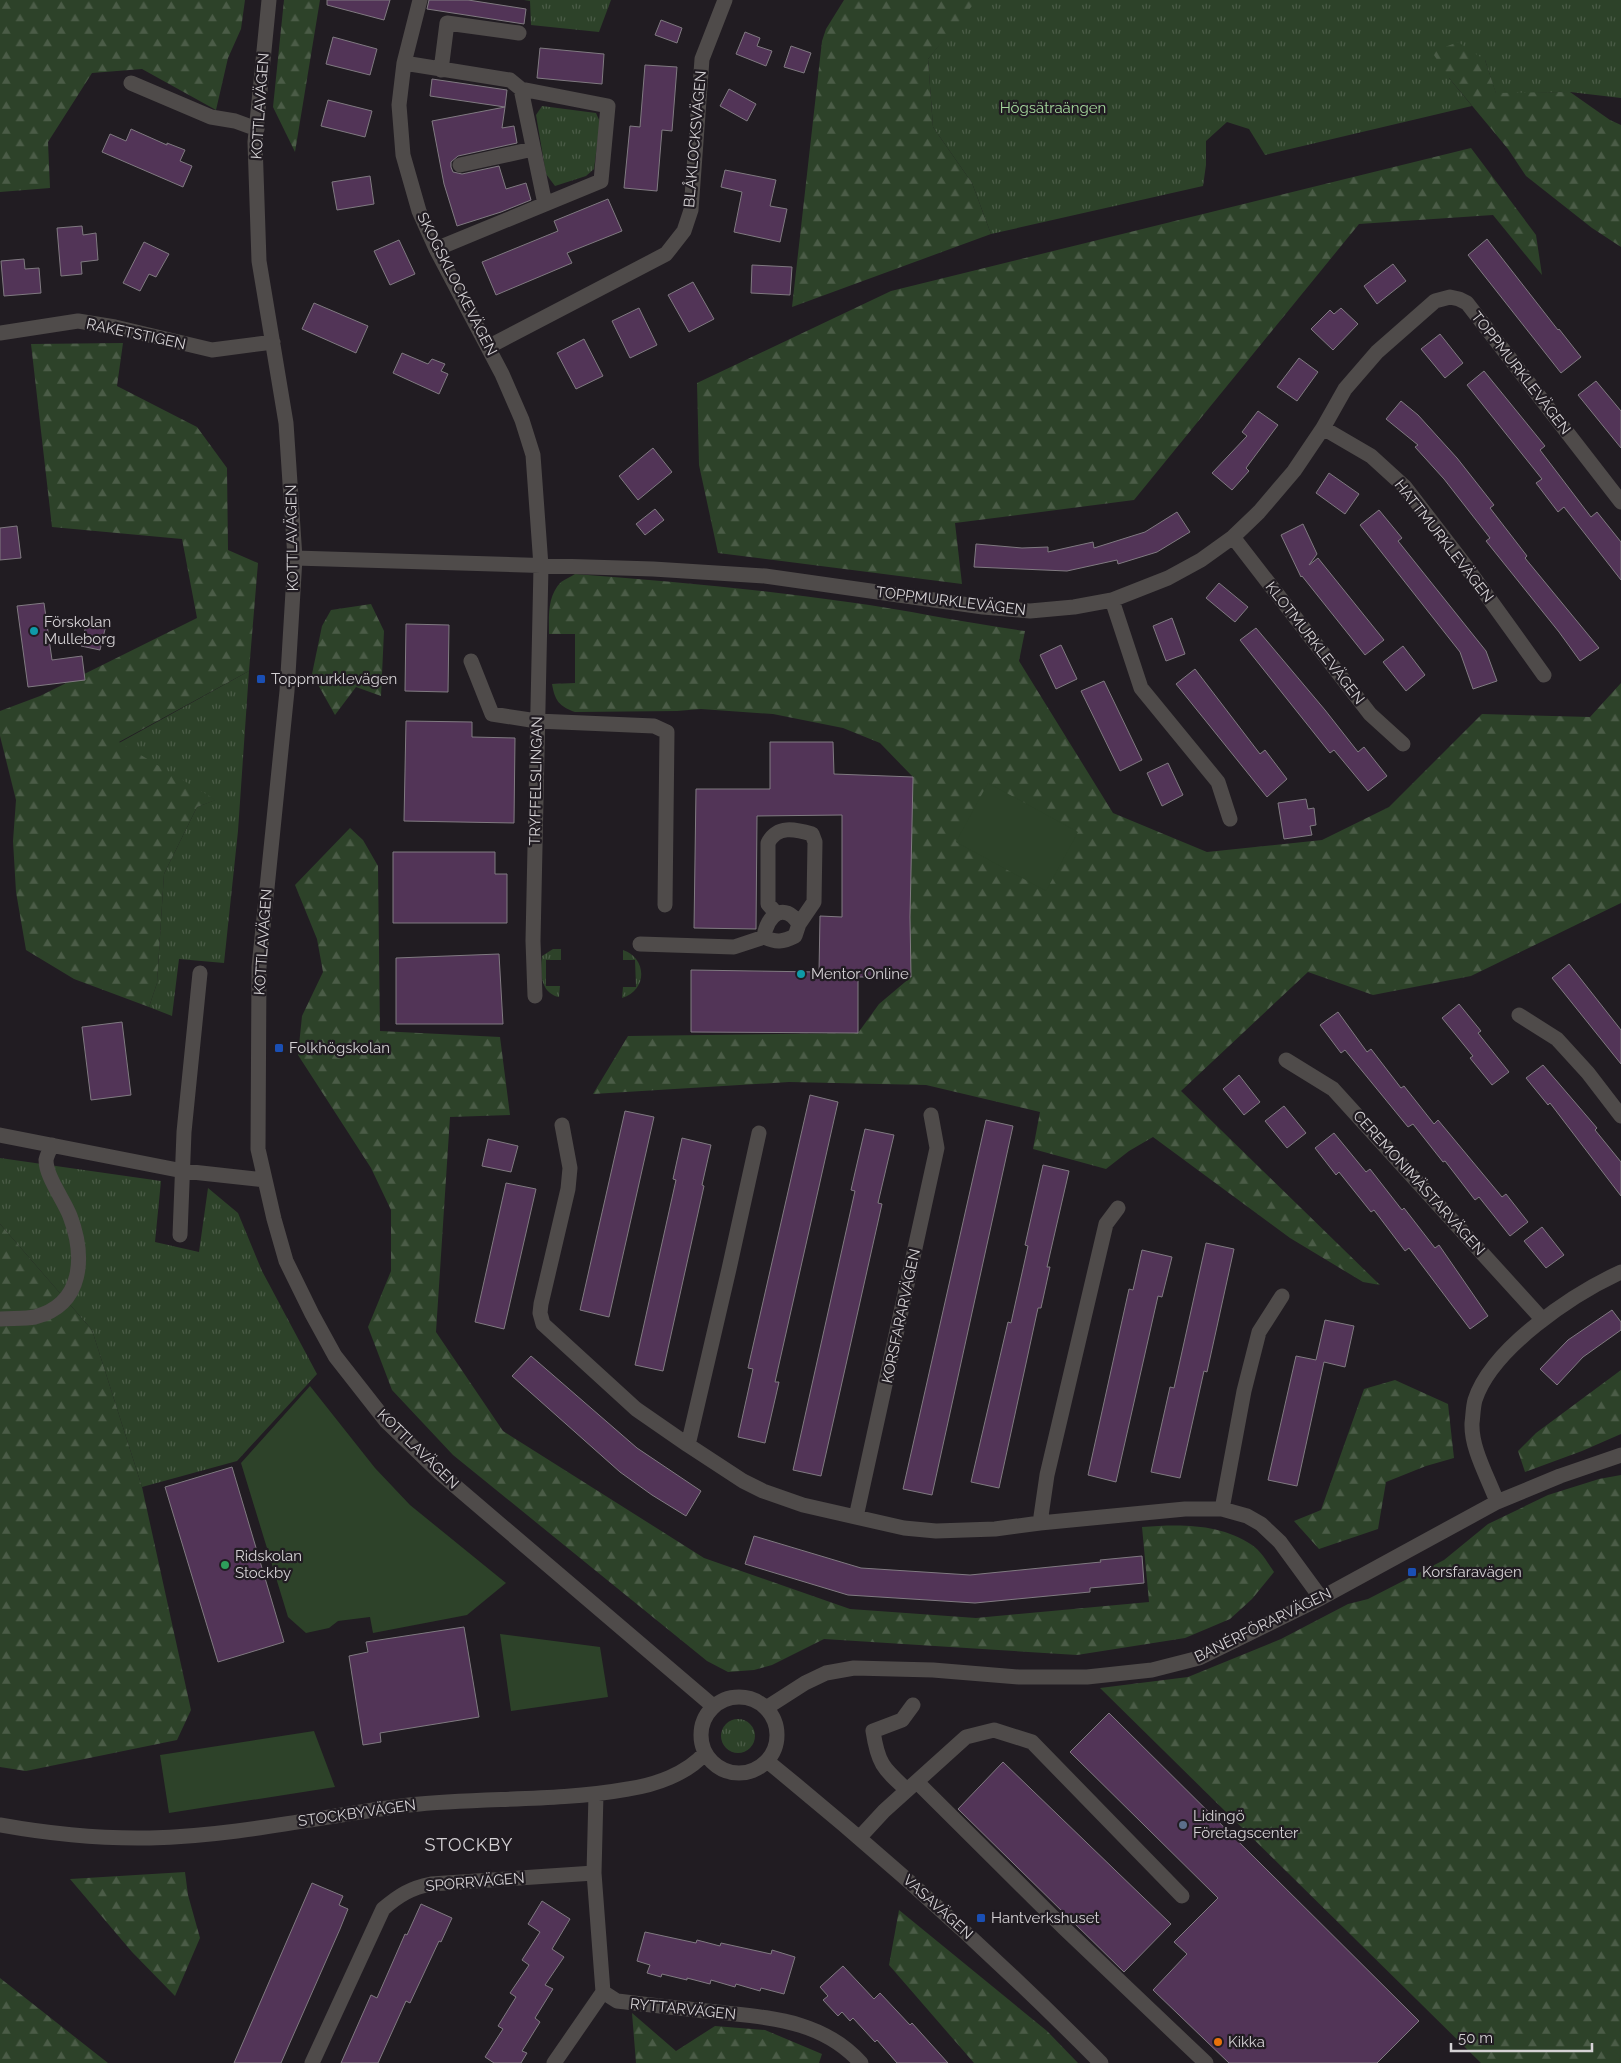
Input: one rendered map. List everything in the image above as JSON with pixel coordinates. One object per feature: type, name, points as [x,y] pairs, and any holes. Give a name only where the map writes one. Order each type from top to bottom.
[{"type":"street","name":"KOTTLAVÄGEN","points":[[269,0],[255,142],[259,261],[286,423],[295,558],[287,690],[259,967],[258,1149],[286,1261],[335,1356],[386,1422],[440,1472],[713,1706]]},
{"type":"street","name":"SKOGSKLOCKEVÄGEN","points":[[420,0],[404,63],[399,105],[403,155],[419,211],[436,249],[488,347],[522,420],[533,455],[541,566]]},
{"type":"street","name":"BLÅKLOCKSVÄGEN","points":[[488,347],[666,254],[684,231],[691,210],[702,58],[725,0]]},
{"type":"street","points":[[441,70],[447,23],[519,33]]},
{"type":"street","points":[[404,63],[510,80],[521,89],[608,106],[601,181],[436,249]]},
{"type":"street","points":[[131,83],[211,117],[235,121],[257,128]]},
{"type":"street","points":[[521,89],[545,204]]},
{"type":"street","points":[[460,165],[534,149]]},
{"type":"street","name":"TOPPMURKLEVÄGEN","points":[[295,558],[653,569],[765,576],[983,607],[1030,611],[1074,607],[1112,600],[1168,578],[1201,560],[1233,537],[1259,512],[1294,472],[1323,428],[1345,388],[1377,352],[1435,301],[1450,298],[1459,299],[1467,303],[1621,502]]},
{"type":"street","name":"RAKETSTIGEN","points":[[0,333],[78,321],[115,327],[212,350],[273,342]]},
{"type":"street","name":"HATTMURKLEVÄGEN","points":[[1323,428],[1371,456],[1405,487],[1465,565],[1544,675]]},
{"type":"street","name":"KLOTMURKLEVÄGEN","points":[[1233,537],[1370,714],[1403,744]]},
{"type":"street","name":"TRYFFELSLINGAN","points":[[535,996],[533,941],[541,566]]},
{"type":"street","points":[[1112,600],[1141,688],[1218,782],[1230,819]]},
{"type":"street","points":[[471,661],[492,714],[538,721],[654,726],[667,732],[665,905]]},
{"type":"street","points":[[640,944],[734,947],[764,937],[772,941],[784,941],[795,936],[798,924],[814,902],[815,842],[812,834],[798,830],[778,831],[772,835],[768,843],[768,904],[776,913]]},
{"type":"street","points":[[764,937],[765,928],[770,918],[776,913],[784,913],[794,917],[798,924]]},
{"type":"street","points":[[180,1235],[184,1132],[200,973]]},
{"type":"street","points":[[1518,1015],[1557,1039],[1588,1072],[1621,1116]]},
{"type":"street","name":"CEREMONIMÄSTARVÄGEN","points":[[1286,1060],[1332,1089],[1542,1319]]},
{"type":"street","name":"KORSFARARVÄGEN","points":[[856,1517],[937,1148],[932,1115]]},
{"type":"street","points":[[562,1125],[570,1168],[568,1188],[541,1304],[540,1313],[543,1324],[636,1408],[730,1474],[763,1491],[803,1505],[904,1528],[936,1531],[995,1529],[1185,1509],[1222,1509],[1247,1516],[1261,1524],[1280,1542],[1321,1598]]},
{"type":"street","points":[[688,1445],[730,1269],[759,1133]]},
{"type":"street","points":[[0,1135],[183,1171],[265,1180]]},
{"type":"street","points":[[0,1319],[34,1317],[60,1306],[74,1286],[79,1265],[79,1246],[70,1216],[51,1177],[46,1159],[52,1145]]},
{"type":"street","points":[[1040,1523],[1047,1475],[1104,1232],[1106,1224],[1118,1208]]},
{"type":"street","points":[[1497,1502],[1475,1446],[1472,1424],[1475,1400],[1483,1383],[1500,1359],[1542,1319],[1604,1280],[1621,1272]]},
{"type":"street","points":[[1222,1509],[1244,1391],[1259,1332],[1282,1296]]},
{"type":"street","name":"BANÉRFÖRARVÄGEN","points":[[766,1708],[805,1683],[826,1673],[854,1668],[933,1670],[1019,1677],[1087,1677],[1152,1670],[1199,1658],[1321,1598],[1497,1502],[1560,1476],[1621,1455]]},
{"type":"street","points":[[741,1696],[756,1700],[766,1708],[773,1717],[777,1732],[775,1748],[767,1761],[751,1771],[734,1773],[720,1768],[709,1759],[701,1742],[700,1729],[704,1717],[713,1706],[725,1698],[741,1696]]},
{"type":"street","points":[[913,1705],[902,1720],[873,1731],[876,1752],[883,1768],[912,1786],[1206,2063]]},
{"type":"street","points":[[860,1837],[884,1811],[966,1737],[994,1730],[1032,1742],[1182,1896]]},
{"type":"street","name":"STOCKBYVÄGEN","points":[[0,1825],[70,1836],[112,1838],[202,1835],[411,1805],[596,1794],[629,1789],[663,1780],[697,1762],[705,1753]]},
{"type":"street","name":"VASAVÄGEN","points":[[767,1761],[860,1837],[956,1923],[1101,2063]]},
{"type":"street","points":[[554,2063],[603,1992],[594,1873],[596,1794]]},
{"type":"street","name":"SPORRVÄGEN","points":[[312,2063],[383,1909],[400,1894],[415,1887],[431,1884],[594,1873]]},
{"type":"street","name":"RYTTARVÄGEN","points":[[603,1992],[618,2001],[783,2020],[817,2030],[848,2049],[861,2063]]},
{"type":"green space","points":[[0,0],[245,0],[241,29],[228,58],[216,110],[142,69],[92,73],[48,142],[50,188],[0,192]]},
{"type":"green space","points":[[284,0],[320,0],[295,152],[273,107]]},
{"type":"green space","points":[[524,0],[611,0],[599,32],[531,25],[530,1]]},
{"type":"green space","points":[[844,0],[977,0],[928,59],[933,127],[972,183],[991,234],[792,307],[822,41],[826,29]]},
{"type":"green space","name":"Högsätraängen","points":[[975,0],[1621,0],[1621,98],[1570,92],[1496,94],[1485,60],[1449,78],[1472,106],[1265,155],[1249,129],[1227,122],[1206,141],[1206,165],[1203,186],[991,234],[972,183],[933,127],[928,59]]},
{"type":"green space","points":[[1458,42],[1485,60],[1496,93],[1570,92],[1610,120],[1621,125],[1621,247],[1592,228],[1526,176],[1508,149],[1449,78],[1432,52]]},
{"type":"green space","points":[[542,106],[596,113],[600,122],[594,169],[586,176],[555,186],[546,174],[536,115]]},
{"type":"green space","points":[[1471,148],[1536,235],[1542,275],[1493,215],[1359,224],[1134,500],[955,523],[962,584],[718,553],[699,465],[697,383],[891,291]]},
{"type":"green space","points":[[123,343],[117,386],[197,427],[227,468],[228,550],[258,563],[249,671],[119,742],[216,800],[197,807],[164,874],[157,983],[149,1007],[74,979],[26,950],[16,892],[13,841],[16,800],[0,736],[0,711],[40,696],[197,618],[182,539],[52,527],[31,344]]},
{"type":"green space","points":[[575,574],[814,597],[1025,631],[1019,661],[1113,813],[1207,852],[1322,840],[1389,807],[1482,714],[1590,717],[1621,683],[1621,903],[1471,976],[1373,995],[1308,972],[1181,1091],[1380,1285],[1363,1282],[1290,1238],[1153,1137],[1129,1151],[1106,1169],[1033,1149],[1040,1112],[926,1085],[789,1082],[593,1094],[628,1036],[858,1033],[879,1004],[911,977],[910,905],[913,777],[880,743],[843,728],[773,714],[701,709],[575,712],[561,705],[556,699],[552,684],[575,683],[575,634],[549,634],[549,614],[551,600],[556,588],[561,582]]},
{"type":"green space","points":[[371,604],[384,631],[381,696],[356,687],[335,715],[312,674],[322,626],[331,610]]},
{"type":"green space","points":[[249,671],[238,831],[224,963],[179,959],[172,1016],[149,1007],[157,983],[164,874],[197,807],[215,800],[119,743]]},
{"type":"green space","points":[[988,783],[1078,832],[1046,891],[956,842]]},
{"type":"green space","points":[[350,828],[363,840],[378,866],[380,1031],[500,1037],[510,1115],[450,1117],[436,1332],[503,1431],[704,1558],[850,1609],[976,1618],[1149,1602],[1142,1527],[1170,1525],[1199,1527],[1227,1532],[1252,1545],[1264,1557],[1274,1572],[1252,1599],[1230,1619],[1185,1638],[1077,1655],[824,1639],[772,1665],[754,1670],[728,1672],[707,1661],[453,1455],[392,1390],[368,1327],[391,1271],[391,1210],[371,1168],[298,1055],[302,1016],[323,972],[317,939],[295,885]]},
{"type":"green space","points":[[553,949],[561,949],[561,960],[546,960],[546,986],[560,986],[559,997],[548,991],[541,975],[542,956]]},
{"type":"green space","points":[[623,950],[637,960],[641,974],[636,988],[622,998],[623,987],[636,987],[635,960],[623,960]]},
{"type":"green space","points":[[0,1158],[161,1181],[155,1242],[199,1252],[208,1188],[238,1213],[262,1271],[317,1374],[237,1461],[142,1487],[92,1330],[0,1224]]},
{"type":"green space","points":[[0,1224],[92,1330],[142,1487],[191,1710],[177,1740],[26,1771],[0,1767]]},
{"type":"green space","points":[[1621,1370],[1621,1434],[1525,1472],[1518,1451],[1536,1433]]},
{"type":"green space","points":[[1395,1380],[1448,1404],[1454,1458],[1426,1466],[1386,1482],[1378,1529],[1319,1549],[1294,1521],[1321,1510],[1364,1389]]},
{"type":"green space","points":[[310,1386],[375,1468],[410,1505],[506,1583],[467,1615],[373,1633],[370,1617],[338,1621],[329,1628],[306,1633],[288,1617],[241,1463]]},
{"type":"green space","points":[[1621,1475],[1621,2063],[1481,2063],[1100,1688],[1188,1677],[1281,1639],[1348,1604],[1368,1599],[1444,1560],[1488,1524],[1548,1495],[1599,1479]]},
{"type":"green space","points":[[500,1634],[600,1647],[608,1697],[511,1711]]},
{"type":"green space","points":[[738,1719],[745,1720],[750,1724],[754,1729],[754,1743],[750,1748],[745,1752],[738,1753],[731,1752],[726,1748],[722,1743],[721,1736],[722,1729],[726,1724],[731,1720]]},
{"type":"green space","points":[[314,1731],[335,1787],[169,1813],[160,1755]]},
{"type":"green space","points":[[185,1872],[188,1895],[200,1938],[175,1996],[132,1952],[70,1879]]},
{"type":"green space","points":[[899,1910],[1047,2031],[1078,2063],[974,2063],[889,1965]]},
{"type":"green space","points":[[0,1978],[108,2063],[0,2063]]},
{"type":"green space","points":[[632,2013],[676,2051],[715,2026],[765,2030],[822,2054],[819,2063],[636,2063]]},
{"type":"building","points":[[327,0],[390,0],[384,20],[327,5]]},
{"type":"building","points":[[429,0],[468,0],[526,9],[524,24],[427,9]]},
{"type":"building","points":[[661,20],[682,28],[677,43],[655,35]]},
{"type":"building","points":[[745,32],[760,38],[757,46],[772,51],[766,66],[736,54]]},
{"type":"building","points":[[333,37],[377,49],[370,75],[326,64]]},
{"type":"building","points":[[791,46],[811,53],[804,73],[784,67]]},
{"type":"building","points":[[540,48],[604,54],[602,84],[537,78]]},
{"type":"building","points":[[645,65],[677,67],[672,131],[662,130],[657,191],[624,188],[630,126],[640,127]]},
{"type":"building","points":[[432,79],[507,90],[505,107],[430,96]]},
{"type":"building","points":[[729,89],[756,104],[747,121],[720,106]]},
{"type":"building","points":[[328,100],[372,111],[365,137],[321,126]]},
{"type":"building","points":[[505,107],[502,128],[514,126],[517,143],[458,156],[451,162],[451,167],[453,172],[462,174],[499,166],[506,189],[526,183],[531,200],[457,226],[444,184],[432,121]]},
{"type":"building","points":[[131,129],[167,145],[167,143],[185,150],[180,161],[192,166],[183,187],[102,152],[110,134],[126,141]]},
{"type":"building","points":[[725,170],[776,180],[770,206],[787,209],[780,242],[734,232],[742,192],[721,187]]},
{"type":"building","points":[[370,176],[374,204],[337,210],[332,182]]},
{"type":"building","points":[[608,199],[622,231],[567,253],[572,263],[496,295],[482,262],[558,231],[554,221]]},
{"type":"building","points":[[82,226],[83,235],[96,233],[98,260],[81,262],[82,274],[61,276],[57,228]]},
{"type":"building","points":[[1487,239],[1581,357],[1561,373],[1468,255]]},
{"type":"building","points":[[399,240],[415,274],[390,285],[374,251]]},
{"type":"building","points":[[144,242],[169,254],[156,277],[149,274],[140,291],[123,283]]},
{"type":"building","points":[[24,259],[25,269],[39,268],[41,293],[4,296],[1,261]]},
{"type":"building","points":[[1393,264],[1406,281],[1377,304],[1364,286]]},
{"type":"building","points":[[752,265],[792,267],[790,295],[751,293]]},
{"type":"building","points":[[693,282],[714,319],[689,332],[668,295]]},
{"type":"building","points":[[314,303],[368,326],[356,353],[302,329]]},
{"type":"building","points":[[639,308],[657,345],[630,358],[612,321]]},
{"type":"building","points":[[1341,308],[1358,324],[1333,350],[1311,329],[1330,310],[1334,314]]},
{"type":"building","points":[[1440,334],[1463,363],[1445,378],[1421,349]]},
{"type":"building","points":[[584,339],[603,376],[576,389],[557,353]]},
{"type":"building","points":[[402,353],[428,364],[432,359],[445,364],[441,371],[448,374],[439,394],[393,373]]},
{"type":"building","points":[[1299,358],[1318,372],[1297,401],[1277,387]]},
{"type":"building","points":[[1484,371],[1545,446],[1540,450],[1591,517],[1597,512],[1621,542],[1621,580],[1564,507],[1558,512],[1536,483],[1542,479],[1467,385]]},
{"type":"building","points":[[1596,381],[1621,411],[1621,448],[1578,395]]},
{"type":"building","points":[[1401,401],[1418,415],[1457,458],[1494,505],[1490,508],[1527,556],[1525,558],[1599,648],[1580,661],[1486,541],[1490,538],[1444,479],[1415,447],[1418,445],[1386,419]]},
{"type":"building","points":[[1258,411],[1278,425],[1246,468],[1249,471],[1232,490],[1212,473],[1247,436],[1242,432]]},
{"type":"building","points":[[653,448],[672,472],[638,500],[619,476]]},
{"type":"building","points":[[1329,473],[1359,494],[1345,514],[1316,493]]},
{"type":"building","points":[[655,509],[664,520],[645,535],[636,524]]},
{"type":"building","points":[[1379,510],[1402,538],[1398,541],[1486,651],[1497,681],[1473,689],[1460,652],[1360,525]]},
{"type":"building","points":[[1177,512],[1190,532],[1157,552],[1118,564],[1117,560],[1067,571],[974,567],[976,544],[1022,548],[1048,547],[1048,552],[1093,542],[1094,548],[1145,532]]},
{"type":"building","points":[[1303,524],[1317,554],[1309,565],[1318,558],[1384,640],[1365,655],[1301,577],[1281,535]]},
{"type":"building","points":[[17,526],[21,558],[0,560],[0,528]]},
{"type":"building","points":[[1219,583],[1248,607],[1235,622],[1206,598]]},
{"type":"building","name":"Förskolan Mulleborg","points":[[44,603],[52,660],[82,656],[85,680],[28,687],[17,606]]},
{"type":"building","points":[[1172,618],[1185,654],[1166,661],[1153,626]]},
{"type":"building","points":[[87,621],[106,625],[100,650],[81,646]]},
{"type":"building","points":[[406,624],[449,625],[448,692],[405,691]]},
{"type":"building","points":[[1256,628],[1358,752],[1364,747],[1387,776],[1368,791],[1334,750],[1330,753],[1240,640]]},
{"type":"building","points":[[1061,645],[1077,679],[1056,689],[1040,655]]},
{"type":"building","points":[[1403,646],[1425,675],[1406,691],[1383,662]]},
{"type":"building","points":[[1195,669],[1260,754],[1265,750],[1287,779],[1267,797],[1176,684]]},
{"type":"building","points":[[1104,681],[1142,760],[1120,771],[1081,691]]},
{"type":"building","points":[[406,721],[472,722],[472,737],[515,738],[514,823],[404,821]]},
{"type":"building","points":[[770,742],[833,742],[834,774],[913,777],[910,917],[911,977],[858,977],[858,1033],[691,1032],[691,970],[819,972],[820,916],[842,917],[842,815],[757,816],[756,929],[694,928],[696,789],[770,789]]},
{"type":"building","points":[[1168,763],[1183,795],[1162,806],[1147,773]]},
{"type":"building","points":[[1306,799],[1308,809],[1314,808],[1316,825],[1310,826],[1312,835],[1284,839],[1278,803]]},
{"type":"building","points":[[393,852],[495,852],[495,874],[507,874],[507,923],[393,923]]},
{"type":"building","points":[[499,954],[503,1024],[396,1024],[396,958]]},
{"type":"building","points":[[1569,964],[1621,1030],[1621,1064],[1552,978]]},
{"type":"building","points":[[1459,1004],[1481,1031],[1478,1033],[1509,1072],[1492,1085],[1470,1058],[1473,1056],[1442,1018]]},
{"type":"building","points":[[1338,1012],[1367,1052],[1371,1049],[1401,1088],[1404,1086],[1434,1124],[1438,1120],[1502,1197],[1506,1194],[1528,1222],[1510,1236],[1479,1197],[1475,1200],[1413,1124],[1408,1127],[1345,1050],[1341,1053],[1320,1025]]},
{"type":"building","points":[[122,1022],[131,1095],[91,1100],[82,1027]]},
{"type":"building","points":[[1543,1065],[1597,1128],[1595,1130],[1621,1162],[1621,1196],[1550,1103],[1548,1105],[1526,1078]]},
{"type":"building","points":[[1239,1075],[1260,1102],[1244,1115],[1223,1089]]},
{"type":"building","points":[[810,1095],[838,1102],[775,1382],[779,1382],[765,1443],[738,1437],[753,1369],[748,1368]]},
{"type":"building","points":[[1284,1106],[1306,1133],[1287,1148],[1265,1121]]},
{"type":"building","points":[[625,1111],[654,1117],[609,1317],[580,1310]]},
{"type":"building","points":[[986,1120],[1013,1126],[932,1495],[903,1489]]},
{"type":"building","points":[[865,1129],[894,1135],[878,1203],[882,1204],[821,1476],[793,1470],[855,1191],[851,1190]]},
{"type":"building","points":[[1334,1133],[1366,1172],[1370,1169],[1435,1248],[1439,1245],[1488,1316],[1470,1329],[1409,1248],[1405,1251],[1374,1210],[1371,1212],[1339,1172],[1336,1175],[1315,1148]]},
{"type":"building","points":[[682,1138],[711,1145],[702,1185],[704,1186],[663,1371],[635,1365],[676,1180],[673,1179]]},
{"type":"building","points":[[488,1139],[518,1146],[511,1172],[482,1166]]},
{"type":"building","points":[[1043,1165],[1069,1171],[1047,1267],[1050,1267],[1041,1308],[1038,1308],[999,1488],[971,1482],[1008,1322],[1011,1323],[1028,1246],[1025,1245]]},
{"type":"building","points":[[506,1183],[536,1189],[504,1329],[475,1322]]},
{"type":"building","points":[[1542,1227],[1564,1255],[1546,1268],[1524,1241]]},
{"type":"building","points":[[1206,1243],[1234,1249],[1207,1372],[1204,1371],[1180,1478],[1151,1472],[1170,1387],[1174,1388]]},
{"type":"building","points":[[1142,1250],[1172,1257],[1162,1297],[1158,1296],[1116,1482],[1088,1475],[1129,1289],[1133,1290]]},
{"type":"building","points":[[1612,1310],[1621,1322],[1621,1330],[1583,1357],[1557,1385],[1540,1369],[1568,1340]]},
{"type":"building","points":[[1325,1320],[1354,1326],[1345,1367],[1324,1362],[1297,1486],[1268,1480],[1296,1356],[1316,1360]]},
{"type":"building","points":[[531,1356],[637,1448],[701,1491],[686,1516],[620,1472],[512,1376]]},
{"type":"building","name":"Ridskolan Stockby","points":[[232,1467],[284,1642],[218,1662],[165,1487]]},
{"type":"building","points":[[754,1536],[861,1568],[970,1575],[1142,1556],[1144,1583],[1090,1588],[1090,1592],[975,1603],[848,1595],[745,1564]]},
{"type":"building","points":[[464,1627],[479,1717],[380,1733],[381,1742],[363,1745],[349,1656],[368,1652],[366,1642]]},
{"type":"building","name":"Lidingö Företagscenter","points":[[1109,1713],[1419,2021],[1377,2063],[1229,2063],[1153,1990],[1187,1954],[1174,1942],[1218,1898],[1070,1752]]},
{"type":"building","points":[[1003,1762],[1171,1924],[1124,1972],[958,1809]]},
{"type":"building","points":[[312,1883],[343,1896],[339,1905],[348,1909],[340,1929],[281,2063],[234,2063]]},
{"type":"building","points":[[542,1901],[570,1919],[552,1949],[564,1957],[545,1985],[553,1989],[535,2018],[540,2022],[522,2051],[527,2053],[521,2063],[494,2063],[485,2057],[503,2029],[498,2026],[516,1997],[510,1993],[529,1965],[522,1960],[540,1932],[528,1924]]},
{"type":"building","points":[[421,1904],[452,1918],[441,1942],[439,1941],[410,2003],[406,2001],[378,2063],[341,2063],[371,1995],[377,1998],[405,1934],[407,1935]]},
{"type":"building","points":[[645,1932],[696,1943],[697,1940],[720,1946],[721,1943],[771,1954],[772,1950],[795,1957],[784,1994],[761,1988],[760,1991],[736,1984],[735,1987],[711,1980],[710,1984],[687,1978],[687,1980],[662,1974],[661,1977],[647,1973],[650,1965],[637,1961]]},
{"type":"building","points":[[843,1966],[874,1999],[880,1993],[910,2025],[912,2023],[948,2063],[897,2063],[877,2040],[875,2042],[853,2018],[850,2021],[842,2012],[838,2016],[823,2000],[828,1996],[820,1987]]},
{"type":"place","name":"Förskolan Mulleborg","points":[[34,631]]},
{"type":"place","name":"Toppmurklevägen","points":[[261,679]]},
{"type":"place","name":"Mentor Online","points":[[801,974]]},
{"type":"place","name":"Folkhögskolan","points":[[279,1048]]},
{"type":"place","name":"Ridskolan Stockby","points":[[225,1565]]},
{"type":"place","name":"Korsfaravägen","points":[[1412,1572]]},
{"type":"place","name":"Lidingö Företagscenter","points":[[1183,1825]]},
{"type":"place","name":"Hantverkshuset","points":[[981,1918]]},
{"type":"place","name":"Kikka","points":[[1218,2042]]},
{"type":"district","name":"STOCKBY","points":[[469,1844]]}]
